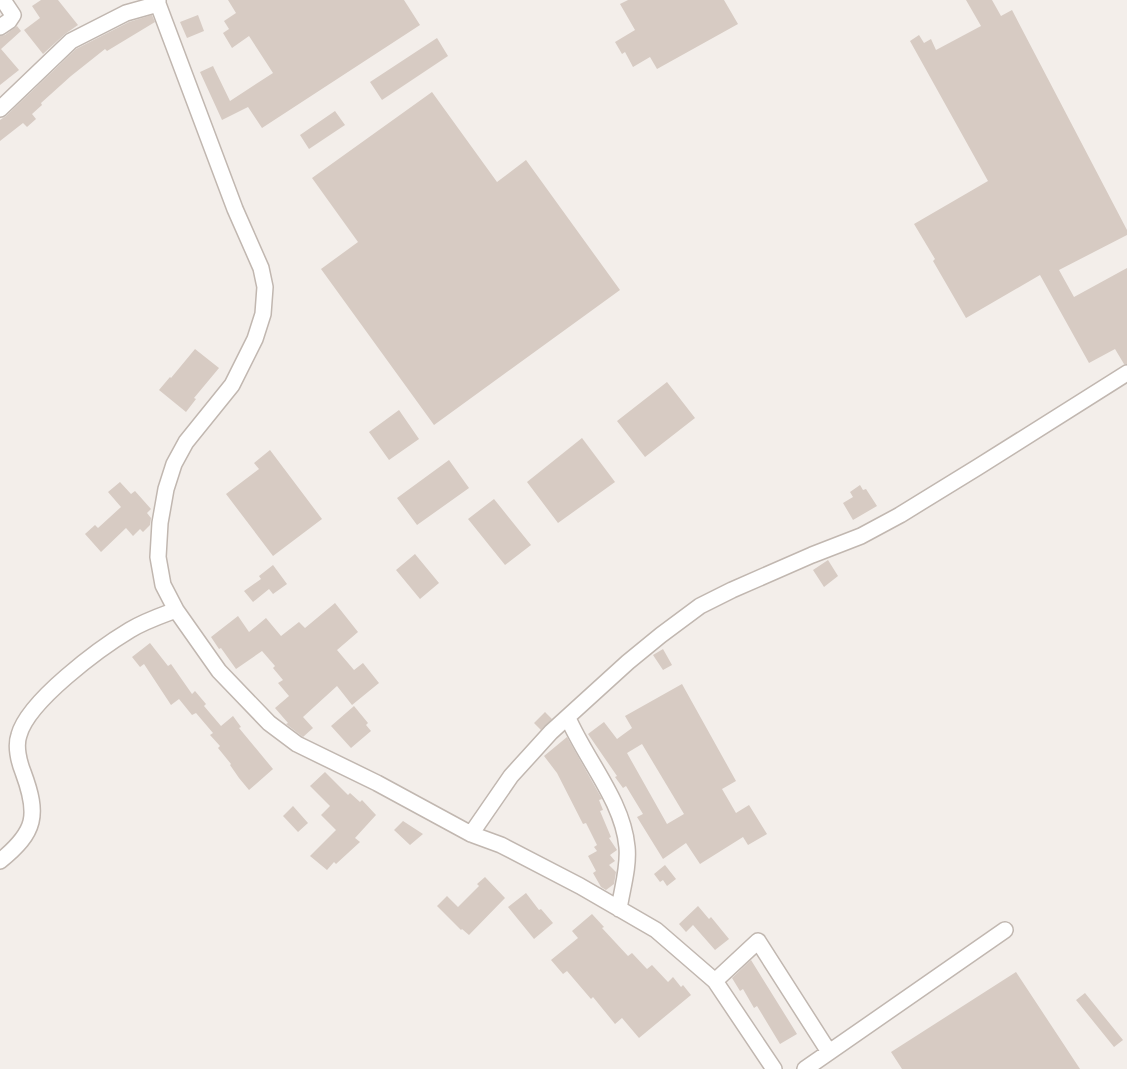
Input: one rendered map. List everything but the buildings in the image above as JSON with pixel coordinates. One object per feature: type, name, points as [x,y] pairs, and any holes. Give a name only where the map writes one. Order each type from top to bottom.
[{"type":"street","points":[[0,27],[9,21],[13,14],[3,0]]},
{"type":"street","points":[[0,109],[71,41],[126,13],[158,2],[235,208],[261,268],[265,286],[263,314],[254,339],[232,385],[186,442],[174,464],[166,489],[160,523],[158,557],[163,585],[176,610],[219,671],[270,723],[297,744],[377,783],[470,834],[501,845],[580,886],[656,930],[715,981],[774,1069]]},
{"type":"street","points":[[470,834],[511,776],[551,732],[628,662],[700,606],[786,566],[861,536],[900,515],[1127,373]]},
{"type":"street","points":[[0,861],[20,844],[29,831],[32,817],[32,800],[19,762],[18,736],[26,718],[45,696],[96,654],[130,630],[151,619],[176,610]]},
{"type":"street","points":[[568,718],[577,739],[612,796],[623,828],[628,848],[619,909]]},
{"type":"street","points":[[805,1069],[1005,930]]},
{"type":"street","points":[[715,981],[758,941],[829,1052]]}]
